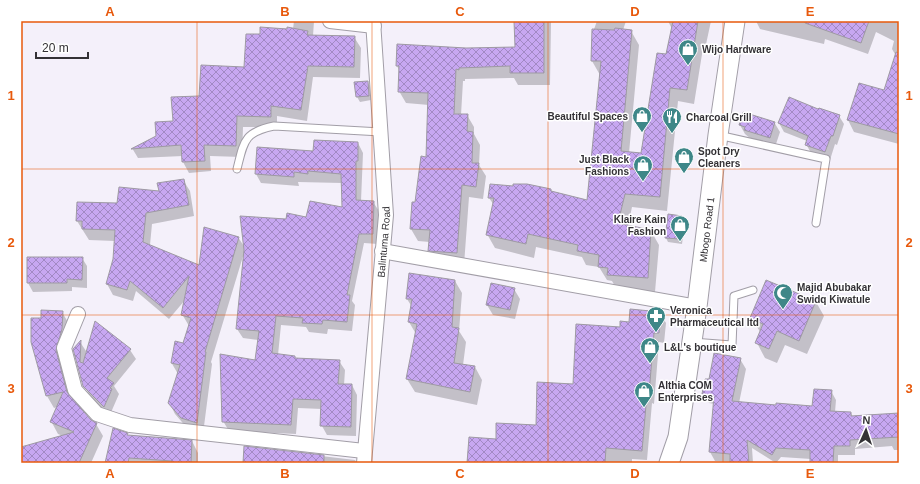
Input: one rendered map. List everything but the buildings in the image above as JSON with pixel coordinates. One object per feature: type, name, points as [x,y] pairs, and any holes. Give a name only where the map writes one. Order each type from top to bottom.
[{"type":"main road","name":"Mbogo Road 1","points":[[669,463],[678,437],[697,307],[718,135],[735,21]]},
{"type":"main road","name":"Mbogo Road 1","points":[[678,437],[681,463]]},
{"type":"street","points":[[330,21],[373,24]]},
{"type":"street","name":"Balintuma Road","points":[[364,457],[381,284],[382,251],[386,215],[373,24]]},
{"type":"street","points":[[382,251],[697,307]]},
{"type":"street","points":[[78,314],[64,348],[75,390],[97,414],[130,425],[364,457]]},
{"type":"lane","points":[[237,169],[247,137],[260,129],[274,126],[381,132]]},
{"type":"lane","points":[[718,135],[826,159],[816,223]]},
{"type":"lane","points":[[692,342],[732,344],[734,296],[753,290]]},
{"type":"place","name":"Wijo Hardware","points":[[688,66]]},
{"type":"place","name":"Beautiful Spaces","points":[[642,133]]},
{"type":"place","name":"Charcoal Grill","points":[[672,134]]},
{"type":"place","name":"Spot Dry Cleaners","points":[[684,174]]},
{"type":"place","name":"Just Black Fashions","points":[[643,182]]},
{"type":"place","name":"Klaire Kain Fashion","points":[[680,242]]},
{"type":"place","name":"Majid Abubakar Swidq Kiwatule","points":[[783,310]]},
{"type":"place","name":"Veronica Pharmaceutical ltd","points":[[656,333]]},
{"type":"place","name":"L&L's boutique","points":[[650,364]]},
{"type":"place","name":"Althia COM Enterprises","points":[[644,408]]}]
